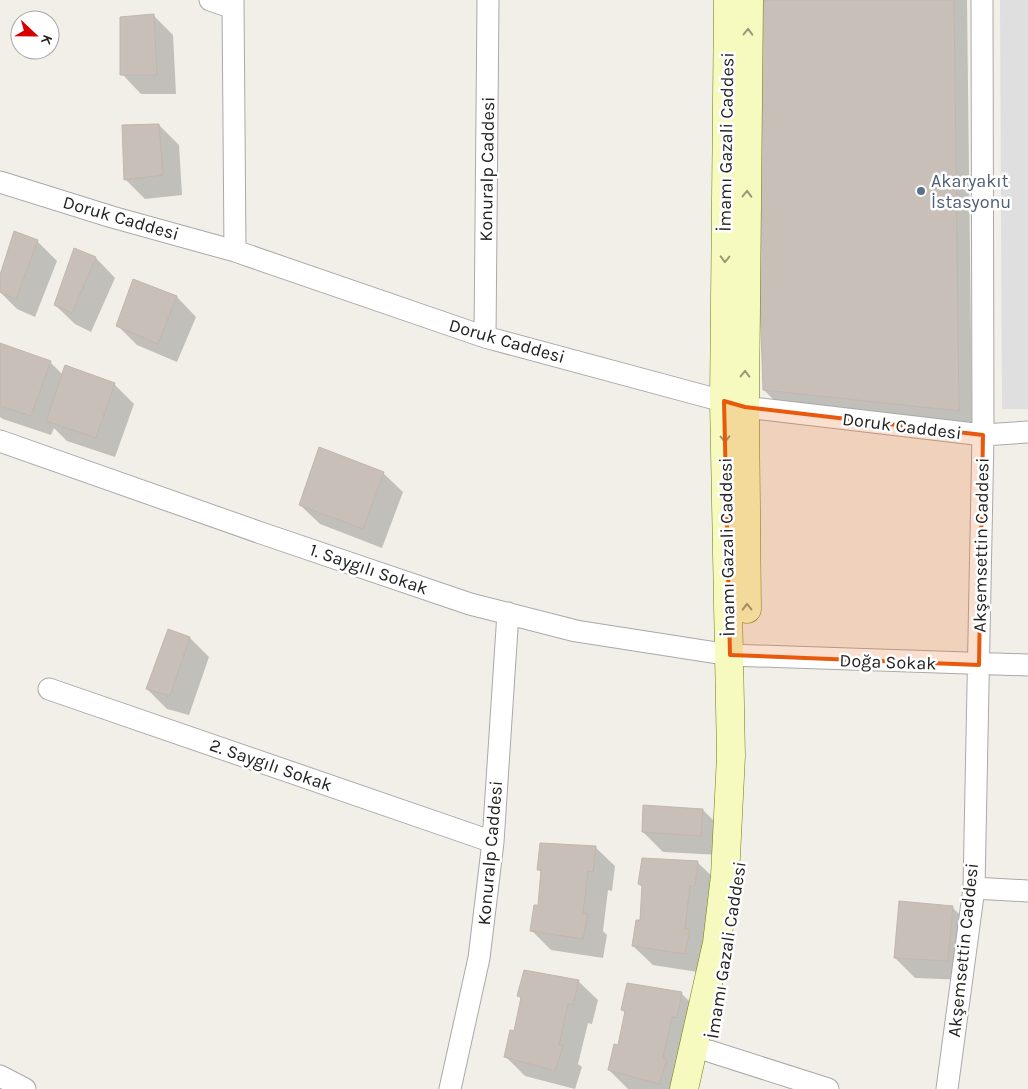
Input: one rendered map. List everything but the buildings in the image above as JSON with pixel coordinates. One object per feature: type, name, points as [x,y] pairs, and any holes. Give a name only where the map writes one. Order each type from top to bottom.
[{"type":"main road","name":"İmamı Gazali Caddesi","points":[[700,1089],[731,943],[742,858],[747,758],[739,656],[728,0]]},
{"type":"main road","name":"İmamı Gazali Caddesi","points":[[734,404],[748,0]]},
{"type":"main road","name":"İmamı Gazali Caddesi","points":[[684,1089],[717,943],[725,876],[739,656]]},
{"type":"street","points":[[210,0],[233,4],[236,251]]},
{"type":"street","name":"Konuralp Caddesi","points":[[485,338],[488,0]]},
{"type":"street","name":"Akşemsettin Caddesi","points":[[947,1089],[974,888],[983,435],[982,0]]},
{"type":"street","name":"Doruk Caddesi","points":[[0,182],[112,217],[236,251],[485,338],[734,404],[983,435],[1028,432]]},
{"type":"street","name":"1. Saygılı Sokak","points":[[0,441],[470,604],[576,631],[739,656]]},
{"type":"street","name":"Konuralp Caddesi","points":[[450,1089],[479,958],[493,842],[508,613]]},
{"type":"street","name":"Doğa Sokak","points":[[739,656],[979,665],[1028,665]]},
{"type":"street","name":"2. Saygılı Sokak","points":[[49,688],[493,842]]},
{"type":"street","points":[[974,888],[1028,891]]},
{"type":"street","points":[[709,1051],[828,1089]]},
{"type":"street","points":[[0,1076],[25,1089]]},
{"type":"highlighted area","points":[[724,401],[745,407],[983,435],[979,665],[730,655]]},
{"type":"shaded area","points":[[1000,0],[1028,0],[1028,409],[1002,409]]},
{"type":"place","name":"Akaryakıt İstasyonu","points":[[921,191]]}]
